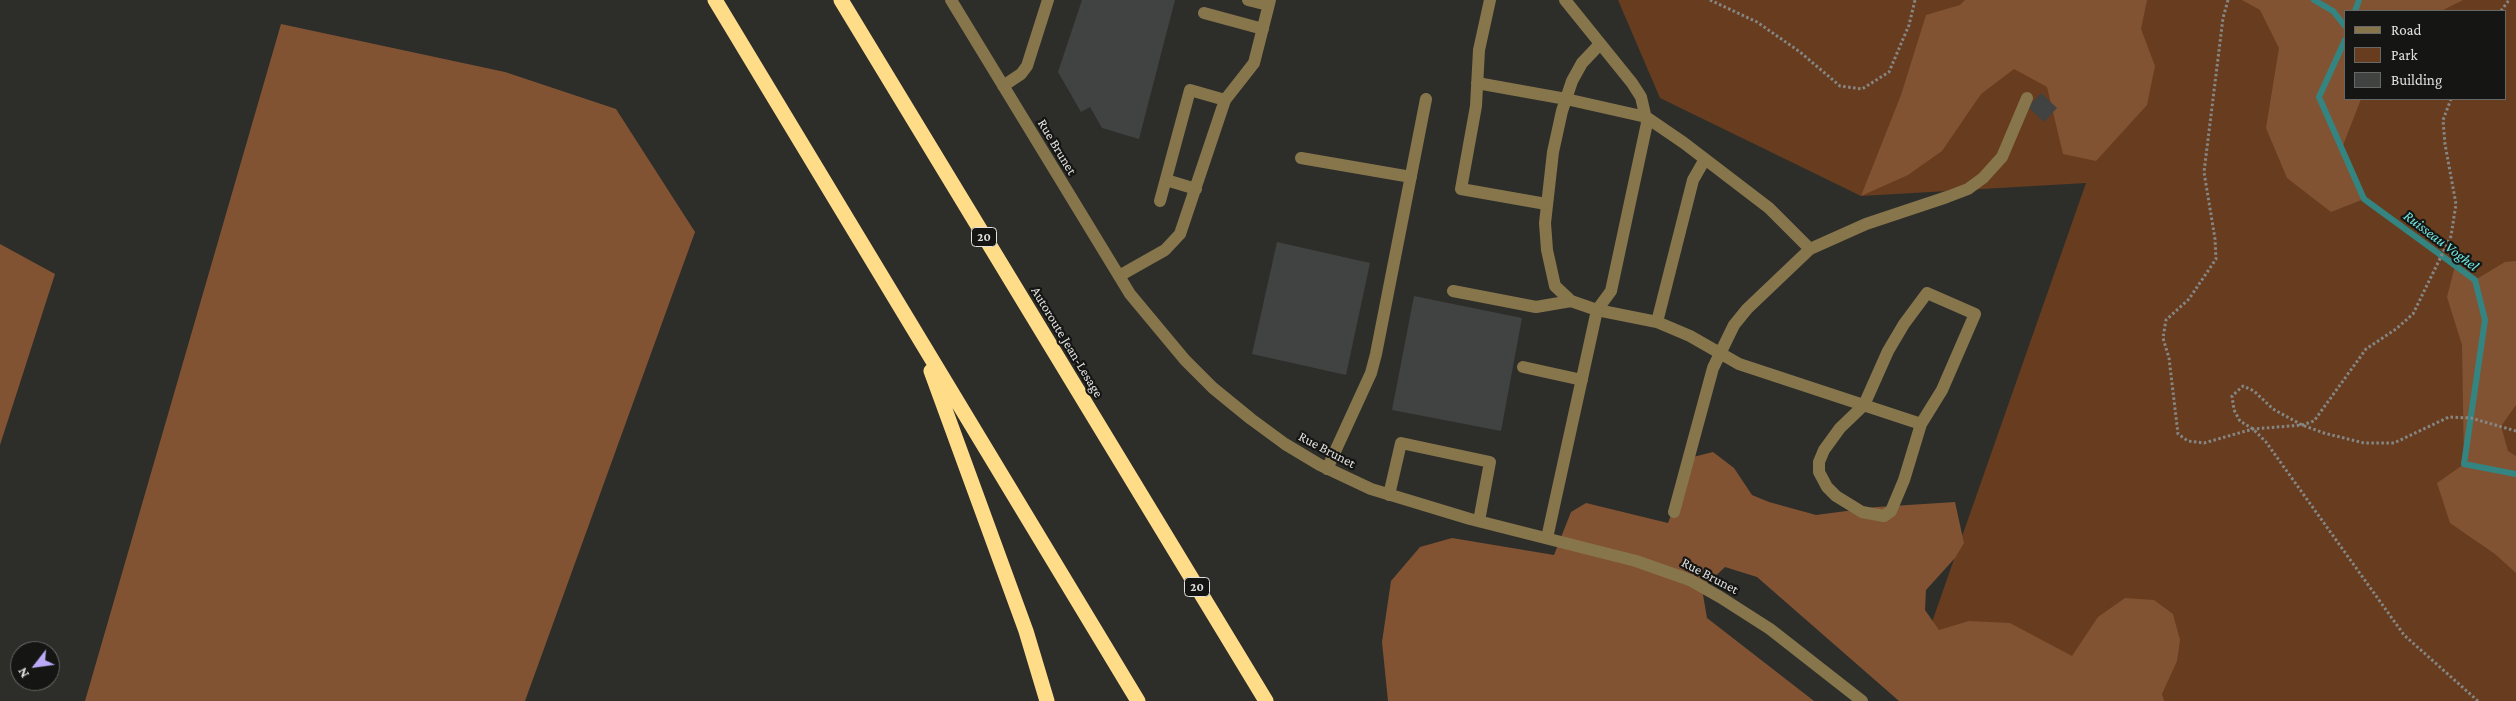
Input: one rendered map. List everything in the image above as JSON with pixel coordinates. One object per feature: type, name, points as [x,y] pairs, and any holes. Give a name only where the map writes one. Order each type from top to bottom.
[{"type":"highway","points":[[715,0],[1138,701]]},
{"type":"highway","name":"Autoroute Jean-Lesage","points":[[841,0],[1266,701]]},
{"type":"highway","points":[[921,342],[1026,631],[1047,701]]},
{"type":"street","points":[[1003,86],[1021,74],[1026,66],[1048,0]]},
{"type":"street","points":[[1119,276],[1165,250],[1184,226],[1225,100],[1254,64],[1269,3],[1248,0]]},
{"type":"street","points":[[1490,0],[1479,50],[1476,106],[1461,189],[1546,204]]},
{"type":"street","points":[[1547,538],[1597,310],[1611,291],[1645,136],[1646,117],[1641,97],[1565,0]]},
{"type":"street","name":"Rue Brunet","points":[[953,1],[1119,276],[1142,310],[1213,388],[1268,433],[1327,469],[1389,495],[1479,521],[1658,567],[1698,585],[1770,629],[1862,701]]},
{"type":"street","points":[[1204,13],[1262,29]]},
{"type":"street","points":[[1600,44],[1582,63],[1566,99],[1553,152],[1545,223],[1552,277],[1556,286],[1571,301],[1597,310],[1657,322],[1690,336],[1739,364],[1921,424]]},
{"type":"street","points":[[1477,83],[1566,99],[1646,117],[1769,208],[1810,249]]},
{"type":"street","points":[[1160,201],[1190,90],[1225,100]]},
{"type":"street","points":[[1674,512],[1719,352],[1734,325],[1747,309],[1810,249],[1866,224],[1947,197],[1968,188],[1983,178],[2002,157],[2028,98]]},
{"type":"street","points":[[1327,469],[1368,380],[1376,354],[1426,99]]},
{"type":"street","points":[[1301,158],[1411,177]]},
{"type":"street","points":[[1657,322],[1693,180],[1705,159]]},
{"type":"street","points":[[1166,180],[1196,189]]},
{"type":"street","points":[[1453,290],[1536,306],[1571,301]]},
{"type":"street","points":[[1927,293],[1975,314],[1945,383],[1921,424],[1904,480],[1890,512],[1884,516],[1862,512],[1836,496],[1827,486],[1819,472],[1819,462],[1824,450],[1840,428],[1864,405],[1896,338],[1927,293]]},
{"type":"street","points":[[1523,367],[1582,380]]},
{"type":"street","points":[[1389,495],[1402,443],[1490,462],[1479,521]]},
{"type":"path","points":[[1710,0],[1756,22],[1800,52],[1840,86],[1862,89],[1889,72],[1909,25],[1915,0]]},
{"type":"path","points":[[2228,0],[2223,18],[2204,172],[2215,239],[2216,259],[2188,299],[2166,320],[2163,338],[2169,358],[2178,434],[2188,441],[2204,443],[2253,429],[2302,425],[2314,421],[2366,349],[2396,329],[2413,314],[2451,236],[2456,204],[2444,144],[2443,120],[2451,100]]},
{"type":"path","points":[[2478,701],[2404,635],[2288,471],[2253,429],[2240,421],[2234,410],[2232,396],[2243,386],[2254,391],[2272,409],[2302,425],[2324,433],[2364,443],[2394,443],[2449,417],[2470,418],[2516,431]]},
{"type":"green space","points":[[1618,0],[2516,0],[2516,701],[1907,701],[1905,699],[2086,183],[1861,196],[1660,98]]},
{"type":"shaded area","points":[[1965,0],[2147,0],[2141,29],[2155,66],[2147,105],[2096,161],[2063,154],[2047,87],[2014,69],[1981,94],[1942,151],[1908,175],[1861,196],[1901,95],[1926,15],[1960,5]]},
{"type":"shaded area","points":[[2242,0],[2463,0],[2443,10],[2344,10],[2344,100],[2361,100],[2342,148],[2364,199],[2331,212],[2287,178],[2266,128],[2279,48],[2260,10]]},
{"type":"shaded area","points":[[281,24],[505,72],[616,109],[695,232],[525,701],[85,701]]},
{"type":"shaded area","points":[[0,244],[55,274],[0,445]]},
{"type":"shaded area","points":[[2516,261],[2516,405],[2501,426],[2508,451],[2516,456],[2516,573],[2495,554],[2450,523],[2437,483],[2464,464],[2462,345],[2447,297],[2455,266],[2475,280],[2505,262]]},
{"type":"shaded area","points":[[1713,452],[1734,468],[1752,495],[1769,502],[1816,515],[1877,507],[1955,502],[1964,543],[1955,558],[1926,590],[1925,610],[1939,630],[1969,621],[2010,623],[2072,656],[2098,617],[2125,598],[2154,600],[2173,614],[2180,640],[2177,661],[2162,694],[2164,701],[1899,701],[1757,577],[1725,567],[1702,589],[1707,618],[1814,701],[1388,701],[1382,642],[1391,581],[1420,547],[1452,538],[1554,555],[1571,512],[1586,503],[1668,523],[1693,457]]},
{"type":"building","points":[[1082,0],[1175,0],[1139,139],[1102,128],[1090,107],[1081,112],[1058,72]]},
{"type":"building","points":[[2041,93],[2057,108],[2044,122],[2028,107]]},
{"type":"building","points":[[1277,242],[1370,263],[1346,375],[1252,354]]},
{"type":"building","points":[[1414,296],[1522,318],[1501,431],[1392,410]]},
{"type":"waterway","name":"Ruisseau Voghel","points":[[2314,0],[2333,11],[2344,25]]},
{"type":"waterway","points":[[2355,10],[2359,0]]},
{"type":"waterway","name":"Ruisseau Voghel","points":[[2344,42],[2319,97],[2364,199],[2475,280],[2485,320],[2464,464],[2516,474]]}]
